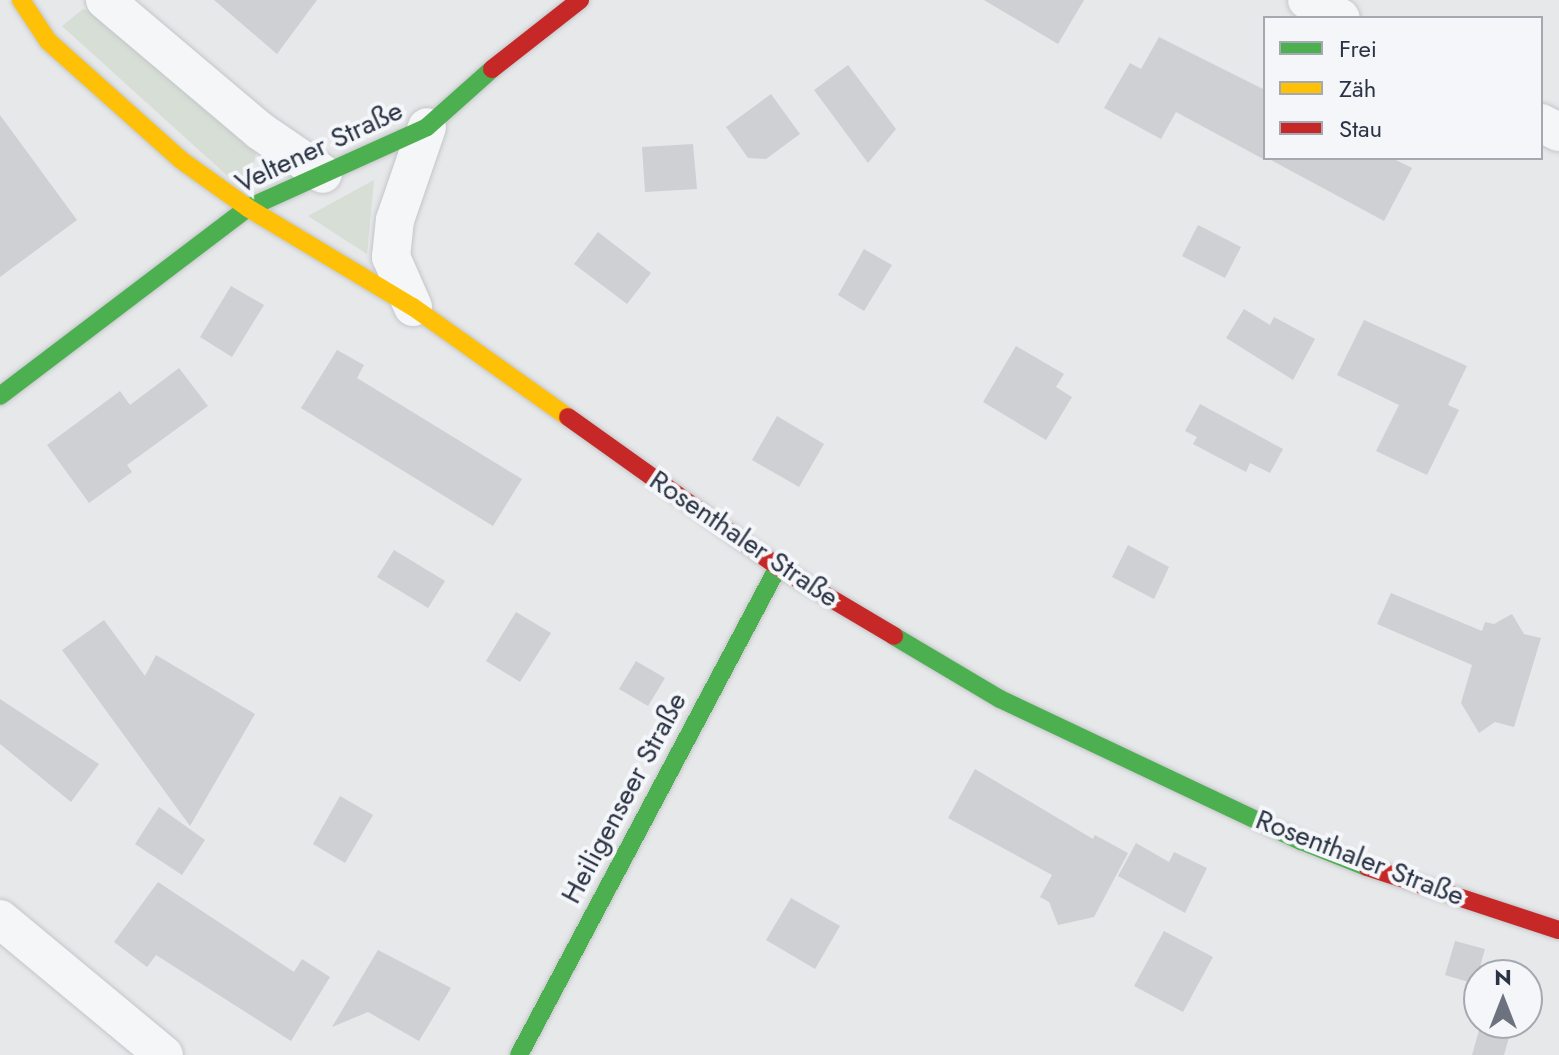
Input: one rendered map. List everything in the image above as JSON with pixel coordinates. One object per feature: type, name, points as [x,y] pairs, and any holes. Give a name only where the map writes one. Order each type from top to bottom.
[{"type":"street","name":"Rosenthaler Straße","points":[[21,0],[48,41],[181,160],[248,208],[413,307],[778,567],[1000,699],[1301,841],[1401,880],[1559,930]]},
{"type":"street","points":[[105,0],[260,131],[323,174]]},
{"type":"street","name":"Veltener Straße","points":[[0,396],[248,208],[427,127],[514,49],[580,0]]},
{"type":"street","points":[[1307,0],[1337,16]]},
{"type":"street","points":[[413,307],[391,257],[395,220],[427,127]]},
{"type":"street","name":"Heiligenseer Straße","points":[[519,1055],[778,567]]},
{"type":"street","points":[[0,919],[164,1055]]},
{"type":"shaded area","points":[[83,9],[111,20],[229,120],[256,153],[252,174],[232,180],[62,26]]},
{"type":"shaded area","points":[[374,180],[367,254],[308,216]]},
{"type":"building","points":[[214,0],[317,0],[277,54]]},
{"type":"building","points":[[984,0],[1084,0],[1058,44]]},
{"type":"building","points":[[1159,37],[1263,89],[1263,159],[1176,112],[1161,139],[1104,108],[1130,63],[1141,69]]},
{"type":"building","points":[[848,65],[896,129],[868,163],[814,90]]},
{"type":"building","points":[[771,94],[800,134],[766,159],[748,158],[726,127]]},
{"type":"building","points":[[0,115],[77,220],[0,277]]},
{"type":"building","points":[[693,144],[697,189],[645,192],[642,147]]},
{"type":"building","points":[[1271,160],[1396,160],[1412,168],[1384,221]]},
{"type":"building","points":[[1198,225],[1241,247],[1225,278],[1182,256]]},
{"type":"building","points":[[598,232],[651,273],[627,304],[574,264]]},
{"type":"building","points":[[864,249],[892,265],[864,311],[838,295]]},
{"type":"building","points":[[231,286],[264,305],[232,357],[200,337]]},
{"type":"building","points":[[1244,309],[1270,325],[1274,317],[1315,339],[1293,380],[1226,338]]},
{"type":"building","points":[[1364,320],[1467,366],[1448,405],[1459,410],[1427,475],[1376,451],[1399,405],[1337,375]]},
{"type":"building","points":[[1016,346],[1064,374],[1056,387],[1072,397],[1046,440],[983,402]]},
{"type":"building","points":[[337,350],[364,365],[357,378],[522,479],[493,526],[301,408]]},
{"type":"building","points":[[179,368],[208,406],[127,465],[132,472],[89,503],[47,445],[120,391],[130,405]]},
{"type":"building","points":[[1200,404],[1283,449],[1270,473],[1250,463],[1246,472],[1193,444],[1197,437],[1185,431]]},
{"type":"building","points":[[777,416],[824,444],[799,487],[752,460]]},
{"type":"building","points":[[1128,545],[1169,567],[1154,599],[1112,577]]},
{"type":"building","points":[[394,550],[445,581],[428,608],[377,577]]},
{"type":"building","points":[[1391,593],[1482,631],[1485,622],[1494,624],[1512,614],[1524,634],[1541,638],[1514,727],[1495,722],[1479,733],[1461,703],[1472,665],[1377,624]]},
{"type":"building","points":[[516,612],[551,633],[520,682],[486,661]]},
{"type":"building","points":[[104,620],[145,676],[156,655],[255,714],[190,826],[62,650]]},
{"type":"building","points":[[636,661],[665,678],[648,706],[619,689]]},
{"type":"building","points":[[0,699],[99,764],[71,802],[0,744]]},
{"type":"building","points":[[975,769],[1093,839],[1095,835],[1128,853],[1094,917],[1058,925],[1049,902],[1040,897],[1052,875],[948,818]]},
{"type":"building","points":[[340,796],[373,815],[345,863],[313,844]]},
{"type":"building","points":[[159,807],[205,840],[182,875],[135,844]]},
{"type":"building","points":[[1136,843],[1169,862],[1174,852],[1207,868],[1185,913],[1118,876]]},
{"type":"building","points":[[158,882],[294,972],[302,959],[330,977],[291,1041],[156,955],[147,967],[114,942]]},
{"type":"building","points":[[791,898],[840,926],[815,969],[766,940]]},
{"type":"building","points":[[1164,931],[1213,957],[1183,1012],[1134,986]]},
{"type":"building","points":[[1455,941],[1485,949],[1482,959],[1463,959],[1463,980],[1445,975]]},
{"type":"building","points":[[378,950],[451,988],[419,1041],[368,1012],[332,1027]]},
{"type":"building","points":[[1476,1039],[1508,1039],[1504,1055],[1472,1055]]},
{"type":"traffic: fast","points":[[0,396],[248,208],[427,127],[492,69]]},
{"type":"traffic: fast","points":[[519,1055],[778,567]]},
{"type":"traffic: fast","points":[[894,636],[1000,699],[1301,841],[1367,867]]},
{"type":"traffic: slow","points":[[21,0],[48,41],[181,160],[248,208],[413,307],[568,417]]},
{"type":"traffic: jam","points":[[492,69],[580,0]]},
{"type":"traffic: jam","points":[[568,417],[778,567],[894,636]]},
{"type":"traffic: jam","points":[[1367,867],[1559,930]]}]
